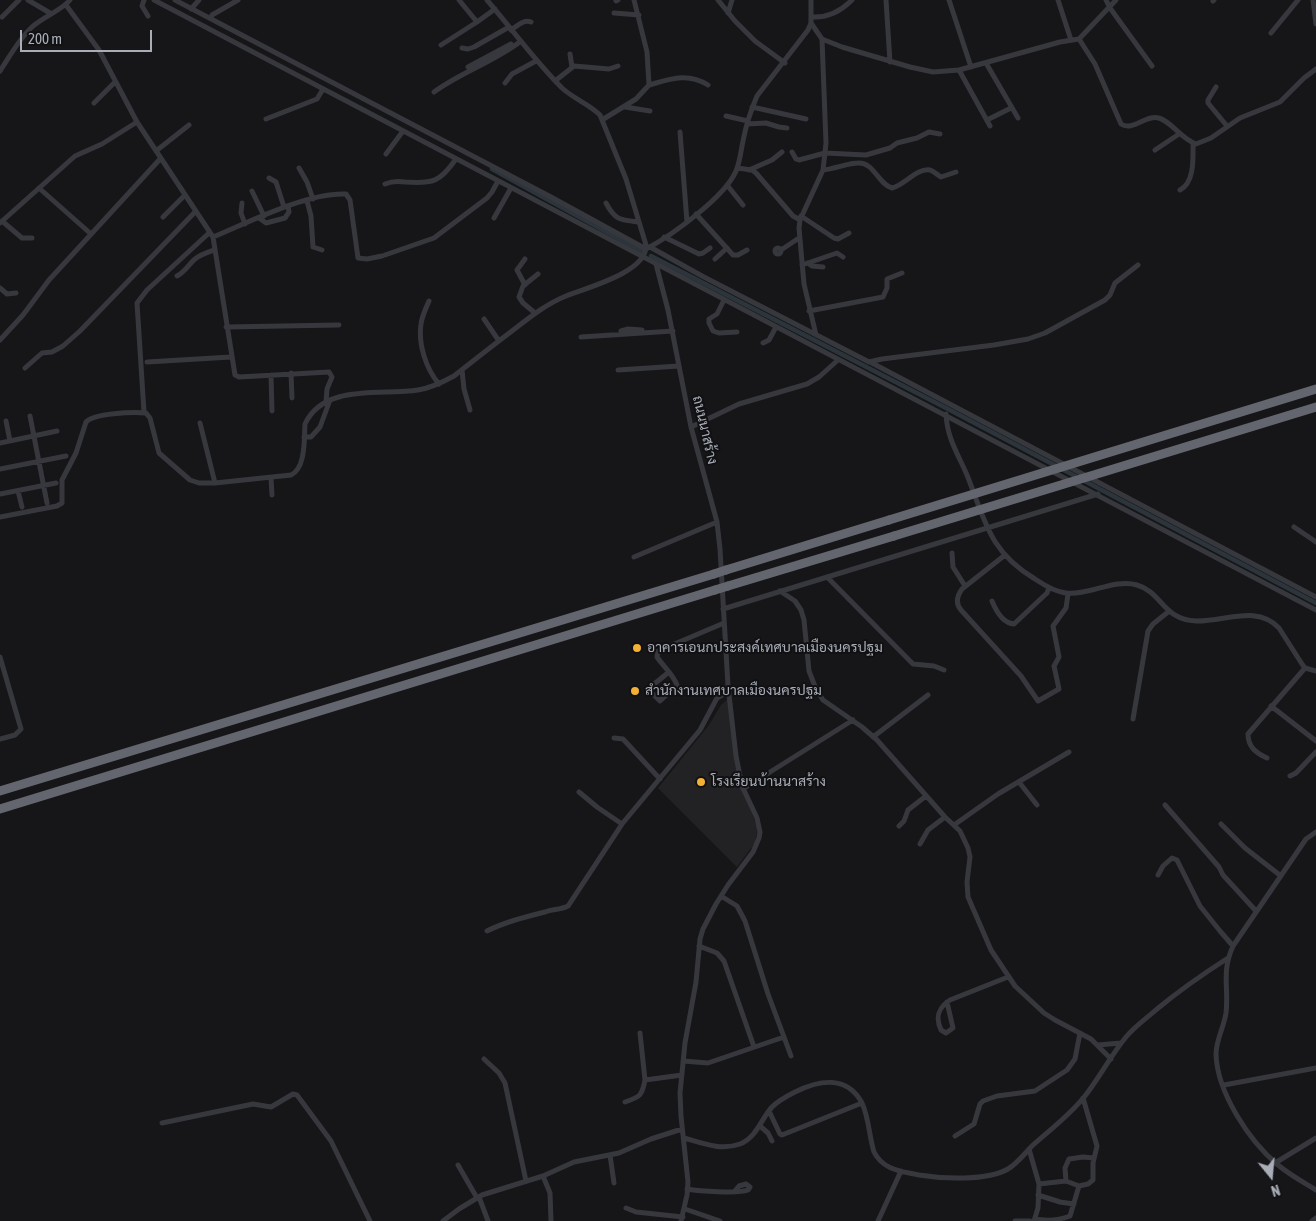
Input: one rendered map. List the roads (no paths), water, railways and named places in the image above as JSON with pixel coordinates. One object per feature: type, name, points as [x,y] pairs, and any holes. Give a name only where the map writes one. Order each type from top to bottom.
[{"type":"highway","points":[[0,791],[1316,389]]},
{"type":"highway","points":[[2,809],[1316,407]]},
{"type":"street","points":[[2,16],[19,0]]},
{"type":"street","points":[[28,0],[50,13]]},
{"type":"street","points":[[0,71],[31,28],[50,13],[66,5],[70,0]]},
{"type":"street","points":[[144,0],[142,6],[148,16]]},
{"type":"street","points":[[154,0],[498,181],[510,190],[643,256],[838,360],[858,368],[1316,610]]},
{"type":"street","points":[[175,0],[1316,597]]},
{"type":"street","points":[[192,9],[199,0]]},
{"type":"street","points":[[211,19],[212,15],[238,0]]},
{"type":"street","points":[[459,0],[476,22]]},
{"type":"street","points":[[487,0],[536,61],[555,81],[572,97],[595,110],[602,120],[626,179],[638,222],[648,248]]},
{"type":"street","points":[[441,45],[476,22],[493,8],[496,0]]},
{"type":"street","points":[[634,0],[647,52],[649,85]]},
{"type":"street","points":[[718,0],[755,41],[785,63]]},
{"type":"street","points":[[728,12],[732,0]]},
{"type":"street","points":[[498,181],[487,198],[434,238],[384,256],[367,259],[358,258],[350,200],[346,194],[310,200],[286,207],[245,224],[211,235],[147,290],[137,303],[144,412],[150,418],[159,453],[190,480],[199,483],[287,477],[296,472],[300,465],[308,418],[328,401],[355,394],[418,390],[440,384],[462,370],[553,301],[629,271],[648,248],[686,222],[727,185],[737,168],[752,107],[757,96],[804,38],[811,20],[811,0]]},
{"type":"street","points":[[811,20],[831,14],[846,6],[852,0]]},
{"type":"street","points":[[886,0],[890,62]]},
{"type":"street","points":[[948,0],[971,67]]},
{"type":"street","points":[[1058,0],[1071,40]]},
{"type":"street","points":[[1106,0],[1152,66]]},
{"type":"street","points":[[822,39],[890,62],[933,72],[959,70],[1080,39],[1116,0]]},
{"type":"street","points":[[1271,33],[1298,0]]},
{"type":"street","points":[[1313,0],[1316,24]]},
{"type":"street","points":[[66,5],[99,50],[136,122],[211,235],[235,375],[239,377],[329,372],[332,377],[327,389],[328,401],[320,427],[311,437],[304,437]]},
{"type":"street","points":[[614,13],[639,15]]},
{"type":"street","points":[[811,20],[822,39],[826,130],[825,153],[823,170],[801,218],[799,238],[809,311],[816,335]]},
{"type":"street","points":[[462,48],[474,47],[525,21],[531,22]]},
{"type":"street","points":[[1080,39],[1095,64],[1121,124],[1130,126],[1153,118],[1160,118],[1179,134],[1196,144],[1203,142],[1258,109],[1280,102],[1316,69]]},
{"type":"street","points":[[454,74],[520,40]]},
{"type":"street","points":[[434,92],[462,73],[492,60],[520,40]]},
{"type":"street","points":[[570,54],[572,67]]},
{"type":"street","points":[[505,83],[512,74],[536,61]]},
{"type":"street","points":[[986,64],[1018,118]]},
{"type":"street","points":[[555,81],[572,67],[576,66],[609,69],[618,66]]},
{"type":"street","points":[[959,70],[990,126]]},
{"type":"street","points":[[602,120],[625,107],[649,85],[668,80],[693,77],[708,84]]},
{"type":"street","points":[[94,103],[115,82]]},
{"type":"street","points":[[1216,88],[1208,103],[1227,126]]},
{"type":"street","points":[[266,119],[317,99],[323,89]]},
{"type":"street","points":[[625,107],[650,111]]},
{"type":"street","points":[[752,107],[806,120]]},
{"type":"street","points":[[987,120],[1012,108]]},
{"type":"street","points":[[726,116],[748,122],[766,123],[787,128]]},
{"type":"street","points":[[32,238],[22,238],[1,222],[75,156],[102,144],[136,122]]},
{"type":"street","points":[[156,151],[189,124]]},
{"type":"street","points":[[386,154],[403,131]]},
{"type":"street","points":[[680,132],[686,222]]},
{"type":"street","points":[[792,152],[796,159],[799,160],[825,153],[866,154],[890,148],[897,143],[917,138],[930,132],[940,134]]},
{"type":"street","points":[[1155,150],[1179,134]]},
{"type":"street","points":[[1180,190],[1186,185],[1192,169],[1193,142]]},
{"type":"street","points":[[749,170],[772,160],[782,152]]},
{"type":"street","points":[[0,340],[23,315],[48,280],[161,158]]},
{"type":"street","points":[[385,184],[393,181],[422,183],[436,181],[448,171],[456,159]]},
{"type":"street","points":[[823,170],[861,163],[869,167],[883,184],[892,188],[899,186],[914,175],[926,171],[933,171],[941,176],[956,172]]},
{"type":"street","points":[[299,168],[307,182],[313,247],[322,250]]},
{"type":"street","points":[[737,168],[749,170],[762,178],[793,216],[801,218],[834,238],[838,239],[849,233]]},
{"type":"street","points":[[252,191],[261,217],[266,223],[275,222],[288,215],[276,182],[269,178]]},
{"type":"street","points":[[727,185],[744,205]]},
{"type":"street","points":[[39,188],[90,234]]},
{"type":"street","points":[[494,218],[510,190]]},
{"type":"street","points":[[163,217],[185,195]]},
{"type":"street","points":[[242,203],[241,213],[245,224]]},
{"type":"street","points":[[606,203],[610,211],[620,220],[638,222]]},
{"type":"street","points":[[25,368],[42,353],[52,352],[63,346],[80,331],[196,211]]},
{"type":"street","points":[[696,214],[736,256],[747,250]]},
{"type":"street","points":[[664,237],[699,254],[704,254],[710,248]]},
{"type":"street","points":[[781,250],[799,238]]},
{"type":"street","points":[[714,259],[727,248]]},
{"type":"street","points":[[177,276],[196,258],[214,250]]},
{"type":"street","points":[[802,265],[837,253],[844,257]]},
{"type":"street","points":[[525,259],[517,270],[525,285]]},
{"type":"street","points":[[808,262],[812,266],[823,267]]},
{"type":"street","name":"ถนนนาสร้าง","points":[[656,264],[673,331],[691,428],[717,522],[720,543],[722,601],[729,691],[738,770],[743,789],[757,818],[760,832],[753,852],[721,896],[703,929],[699,946],[696,982],[688,1021],[683,1061],[680,1099],[688,1189],[682,1220]]},
{"type":"street","points":[[869,362],[1003,344],[1037,336],[1105,300],[1110,295],[1115,283],[1138,265]]},
{"type":"street","points":[[809,311],[883,297],[887,288],[886,279],[902,273]]},
{"type":"street","points":[[535,313],[519,297],[525,285],[538,274]]},
{"type":"street","points":[[0,288],[8,294],[16,293]]},
{"type":"street","points":[[724,300],[717,314],[709,319],[711,328],[719,333],[737,332]]},
{"type":"street","points":[[429,301],[422,319],[420,332],[424,357],[429,370],[440,384]]},
{"type":"street","points":[[484,319],[499,341]]},
{"type":"street","points":[[226,327],[339,325]]},
{"type":"street","points":[[763,343],[772,336],[776,327]]},
{"type":"street","points":[[621,331],[632,329],[652,332]]},
{"type":"street","points":[[581,337],[673,331]]},
{"type":"street","points":[[146,362],[231,357]]},
{"type":"street","points":[[691,428],[739,404],[807,384],[818,378],[838,360]]},
{"type":"street","points":[[858,368],[862,360]]},
{"type":"street","points":[[618,370],[679,366]]},
{"type":"street","points":[[462,370],[464,389],[470,410]]},
{"type":"street","points":[[291,373],[292,398]]},
{"type":"street","points":[[271,375],[272,410]]},
{"type":"street","points":[[0,517],[57,506],[62,503],[62,480],[76,453],[88,418],[100,415],[144,412]]},
{"type":"street","points":[[946,414],[950,439],[966,474],[986,528],[1014,566],[1049,588],[1068,594],[1078,594],[1119,584],[1133,584],[1145,589],[1168,612],[1178,617],[1197,621],[1243,616],[1264,617],[1279,628],[1305,668],[1316,671]]},
{"type":"street","points":[[30,416],[47,503]]},
{"type":"street","points":[[6,421],[10,440]]},
{"type":"street","points":[[200,423],[215,483]]},
{"type":"street","points":[[0,442],[57,431]]},
{"type":"street","points":[[0,469],[66,456]]},
{"type":"street","points":[[271,478],[272,495]]},
{"type":"street","points":[[0,494],[56,483]]},
{"type":"street","points":[[18,490],[22,507]]},
{"type":"street","points":[[723,609],[1098,494]]},
{"type":"street","points":[[634,557],[717,522]]},
{"type":"street","points":[[1294,527],[1316,542]]},
{"type":"street","points":[[952,553],[953,567],[965,586]]},
{"type":"street","points":[[1005,555],[965,586],[958,595],[958,607],[1021,676],[1038,701],[1059,688],[1054,666],[1059,657],[1053,626],[1066,608],[1068,594]]},
{"type":"street","points":[[827,577],[913,664],[934,666],[944,670]]},
{"type":"street","points":[[992,601],[997,612],[1009,623],[1014,624],[1047,593],[1049,588]]},
{"type":"street","points":[[780,591],[795,601],[801,610],[805,629],[807,662],[816,689],[824,700],[853,720],[873,737],[960,831],[970,857],[967,889],[974,914],[991,950],[1008,977],[1020,992],[1044,1013],[1098,1044],[1110,1059]]},
{"type":"street","points":[[1133,719],[1148,631],[1153,624],[1168,612]]},
{"type":"street","points":[[669,672],[648,689],[660,701],[677,685],[669,672],[657,657],[659,651],[724,623]]},
{"type":"street","points":[[0,657],[20,729],[15,735],[0,739]]},
{"type":"street","points":[[1267,758],[1256,753],[1248,741],[1248,734],[1305,668]]},
{"type":"street","points":[[487,931],[512,921],[568,906],[622,824],[700,730],[717,698],[729,691]]},
{"type":"street","points":[[873,737],[928,695]]},
{"type":"street","points":[[1271,706],[1316,741]]},
{"type":"street","points":[[743,789],[853,720]]},
{"type":"street","points":[[614,738],[623,739],[660,779]]},
{"type":"street","points":[[954,825],[982,804],[1069,752]]},
{"type":"street","points":[[1290,776],[1296,773],[1316,752]]},
{"type":"street","points":[[1019,782],[1037,805]]},
{"type":"street","points":[[579,792],[622,824]]},
{"type":"street","points":[[899,826],[904,821],[908,810],[926,796]]},
{"type":"street","points":[[1165,805],[1219,867],[1223,875],[1256,911]]},
{"type":"street","points":[[920,844],[928,830],[945,817]]},
{"type":"street","points":[[1221,824],[1245,848],[1281,876]]},
{"type":"street","points":[[1316,832],[1306,840],[1233,946],[1226,969],[1226,1013],[1216,1052],[1217,1063],[1224,1086],[1240,1119],[1276,1162],[1294,1177],[1316,1190]]},
{"type":"street","points":[[1158,875],[1163,866],[1172,858],[1177,860],[1200,906],[1233,946]]},
{"type":"street","points":[[721,896],[737,906],[740,911],[791,1056]]},
{"type":"street","points":[[699,946],[717,953],[724,961],[754,1047]]},
{"type":"street","points":[[684,1138],[727,1147],[747,1141],[778,1102],[814,1084],[824,1082],[843,1085],[855,1094],[862,1103],[866,1113],[871,1142],[877,1158],[884,1165],[901,1171],[946,1179],[992,1174],[1008,1169],[1029,1148],[1061,1123],[1083,1098],[1122,1043],[1142,1022],[1180,990],[1228,958]]},
{"type":"street","points":[[947,1002],[953,1028],[946,1033],[941,1030],[938,1019],[940,1008],[947,1002],[1008,977]]},
{"type":"street","points":[[625,1102],[640,1096],[643,1091],[645,1080],[640,1033]]},
{"type":"street","points":[[955,1136],[974,1124],[980,1104],[983,1101],[997,1096],[1035,1091],[1067,1070],[1076,1059],[1080,1033]]},
{"type":"street","points":[[683,1061],[701,1064],[708,1063],[784,1037]]},
{"type":"street","points":[[1098,1044],[1122,1043]]},
{"type":"street","points":[[484,1059],[499,1073],[505,1083],[526,1181]]},
{"type":"street","points":[[1224,1086],[1316,1068]]},
{"type":"street","points":[[645,1080],[682,1075]]},
{"type":"street","points":[[162,1123],[253,1104],[268,1107],[293,1094],[297,1094],[331,1141],[370,1221]]},
{"type":"street","points":[[1039,1184],[1066,1181],[1079,1186],[1088,1184],[1093,1180],[1094,1158],[1097,1149],[1083,1098]]},
{"type":"street","points":[[769,1111],[782,1135],[862,1103]]},
{"type":"street","points":[[760,1126],[768,1133],[772,1141]]},
{"type":"street","points":[[444,1221],[478,1197],[543,1176],[574,1162],[610,1155],[682,1129]]},
{"type":"street","points":[[1276,1162],[1316,1138]]},
{"type":"street","points":[[1029,1148],[1039,1184],[1033,1220]]},
{"type":"street","points":[[610,1155],[614,1183]]},
{"type":"street","points":[[1066,1181],[1065,1168],[1069,1160],[1083,1157],[1094,1158]]},
{"type":"street","points":[[458,1164],[478,1197],[488,1221]]},
{"type":"street","points":[[878,1221],[901,1171]]},
{"type":"street","points":[[543,1176],[550,1193],[552,1221]]},
{"type":"street","points":[[1015,1221],[1067,1217],[1071,1214],[1079,1186]]},
{"type":"street","points":[[688,1189],[734,1192]]},
{"type":"street","points":[[1038,1194],[1060,1202],[1074,1204]]},
{"type":"street","points":[[626,1208],[636,1212],[682,1220]]},
{"type":"street","points":[[685,1209],[720,1221]]},
{"type":"street","points":[[1312,1221],[1316,1218]]},
{"type":"waterway","points":[[492,169],[641,251]]},
{"type":"waterway","points":[[651,256],[948,409],[1316,603]]},
{"type":"place","name":"อาคารเอนกประสงค์เทศบาลเมืองนครปฐม","points":[[637,648]]},
{"type":"place","name":"สำนักงานเทศบาลเมืองนครปฐม","points":[[635,691]]},
{"type":"place","name":"โรงเรียนบ้านนาสร้าง","points":[[701,782]]}]
